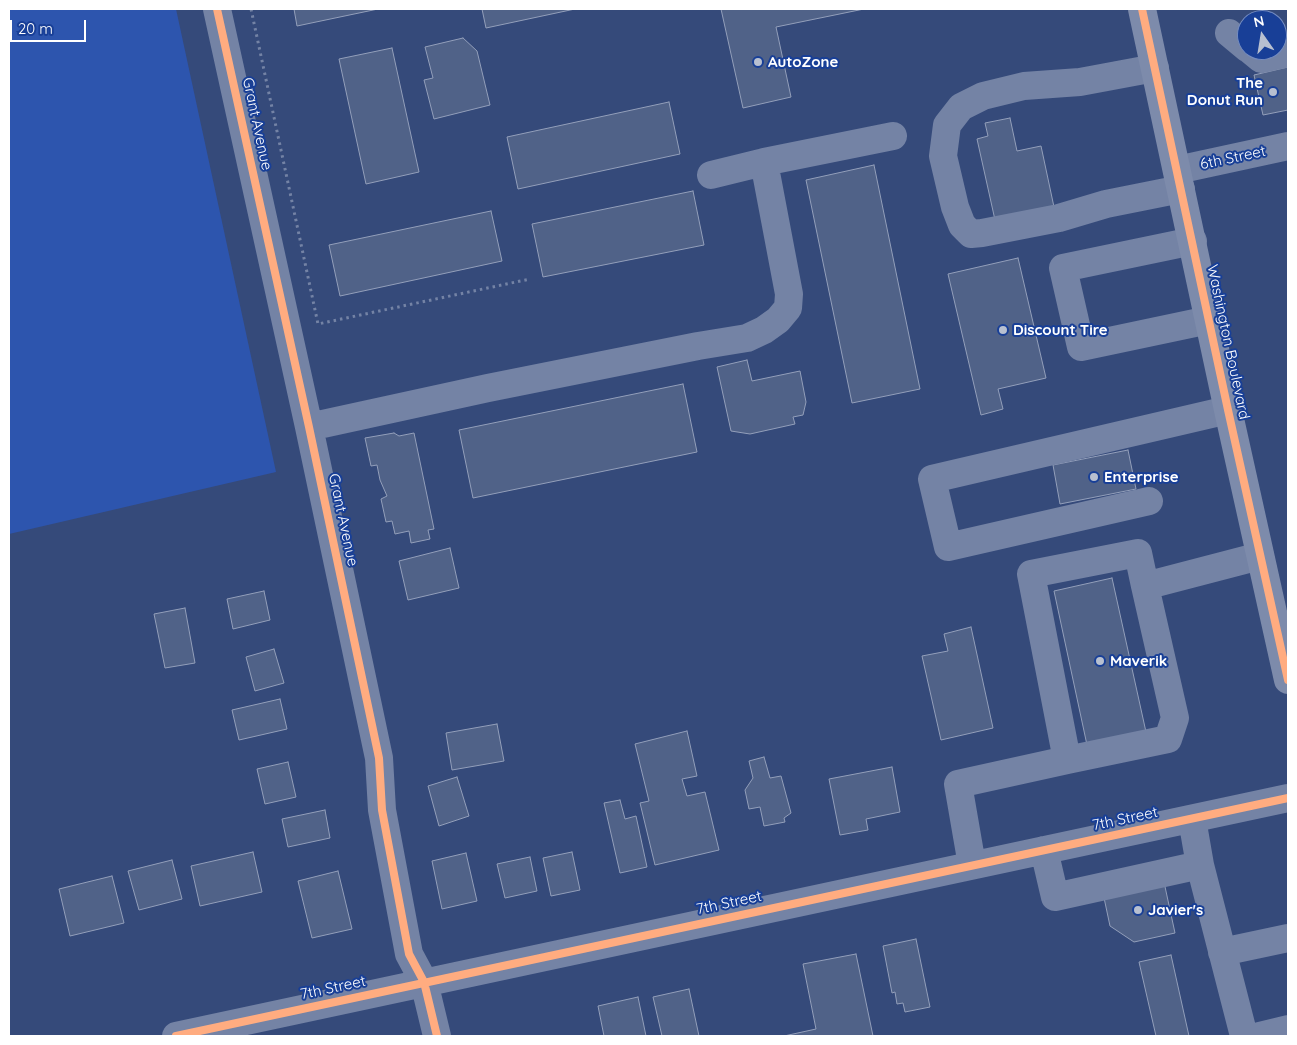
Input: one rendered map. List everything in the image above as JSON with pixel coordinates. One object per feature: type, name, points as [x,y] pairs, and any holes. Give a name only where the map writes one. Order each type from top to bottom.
[{"type":"main road","name":"Washington Boulevard","points":[[1142,9],[1288,680]]},
{"type":"street","name":"Grant Avenue","points":[[217,9],[380,758],[382,810],[409,954],[424,982],[437,1036]]},
{"type":"street","name":"6th Street","points":[[1155,68],[1080,82],[1024,86],[983,96],[961,107],[947,125],[943,156],[955,207],[962,225],[971,234],[1059,218],[1288,146]]},
{"type":"street","points":[[711,175],[764,162],[893,136]]},
{"type":"street","points":[[309,427],[517,382],[747,338],[764,330],[778,320],[788,308],[789,294],[764,162]]},
{"type":"street","points":[[1193,241],[1063,268],[1081,347],[1209,320]]},
{"type":"street","points":[[1149,501],[948,547],[932,479],[1228,410]]},
{"type":"street","points":[[972,865],[958,784],[1168,739],[1175,718],[1138,553],[1031,574],[1067,760]]},
{"type":"street","points":[[1144,586],[1260,556]]},
{"type":"street","name":"7th Street","points":[[176,1036],[1288,798]]},
{"type":"street","points":[[1192,819],[1200,865],[1244,1036]]},
{"type":"street","points":[[1044,850],[1056,897],[1200,865]]},
{"type":"street","points":[[1222,952],[1288,938]]},
{"type":"street","points":[[1259,1036],[1288,1029]]},
{"type":"path","points":[[251,9],[318,324],[530,279]]},
{"type":"shaded area","points":[[9,9],[176,9],[276,472],[9,534]]},
{"type":"building","points":[[294,9],[378,9],[297,26]]},
{"type":"building","points":[[482,9],[575,9],[486,28]]},
{"type":"building","name":"AutoZone","points":[[721,9],[864,9],[776,27],[791,97],[743,108]]},
{"type":"building","points":[[463,38],[477,51],[490,105],[434,119],[424,80],[433,78],[425,47]]},
{"type":"building","points":[[392,48],[419,172],[366,184],[339,59]]},
{"type":"building","name":"The Donut Run","points":[[1288,67],[1288,110],[1263,115],[1254,75]]},
{"type":"building","points":[[669,102],[680,154],[518,189],[507,137]]},
{"type":"building","points":[[1010,118],[1017,151],[1041,146],[1054,207],[995,220],[977,139],[988,136],[985,123]]},
{"type":"building","points":[[874,165],[920,389],[852,403],[806,180]]},
{"type":"building","points":[[693,191],[704,245],[543,277],[532,224]]},
{"type":"building","points":[[491,211],[502,261],[340,296],[329,245]]},
{"type":"building","points":[[1018,258],[1046,378],[998,389],[1003,409],[981,415],[948,274]]},
{"type":"building","points":[[747,360],[752,381],[800,371],[806,402],[803,415],[793,417],[795,424],[750,434],[731,431],[717,367]]},
{"type":"building","points":[[683,384],[697,452],[473,498],[459,430]]},
{"type":"building","points":[[394,433],[399,436],[414,433],[434,529],[428,530],[430,539],[411,543],[409,531],[395,534],[392,521],[386,522],[381,499],[387,496],[380,480],[377,465],[371,466],[365,438]]},
{"type":"building","name":"Enterprise","points":[[1128,450],[1136,489],[1060,504],[1053,465]]},
{"type":"building","points":[[450,548],[459,588],[408,600],[399,561]]},
{"type":"building","name":"Maverik","points":[[1112,578],[1146,732],[1087,745],[1054,591]]},
{"type":"building","points":[[264,591],[270,620],[233,629],[227,599]]},
{"type":"building","points":[[185,608],[195,663],[165,668],[154,614]]},
{"type":"building","points":[[971,627],[993,728],[941,740],[922,656],[948,651],[944,634]]},
{"type":"building","points":[[274,649],[284,683],[255,691],[246,657]]},
{"type":"building","points":[[280,699],[287,729],[239,740],[232,710]]},
{"type":"building","points":[[497,724],[504,761],[452,770],[446,733]]},
{"type":"building","points":[[687,731],[697,776],[682,779],[687,796],[705,792],[719,850],[655,865],[640,803],[649,801],[635,744]]},
{"type":"building","points":[[764,757],[770,778],[781,776],[791,813],[784,818],[785,822],[764,826],[760,807],[749,809],[745,790],[753,778],[749,761]]},
{"type":"building","points":[[288,762],[296,797],[265,804],[257,769]]},
{"type":"building","points":[[892,767],[900,812],[866,819],[868,830],[840,835],[829,779]]},
{"type":"building","points":[[457,777],[469,816],[439,826],[428,786]]},
{"type":"building","points":[[620,800],[625,819],[636,816],[647,867],[620,873],[604,803]]},
{"type":"building","points":[[325,810],[330,838],[288,847],[282,819]]},
{"type":"building","points":[[253,852],[262,892],[200,906],[191,866]]},
{"type":"building","points":[[572,852],[580,890],[551,896],[543,858]]},
{"type":"building","points":[[466,853],[477,901],[442,909],[432,861]]},
{"type":"building","points":[[530,857],[537,891],[505,898],[497,864]]},
{"type":"building","points":[[172,860],[182,899],[139,910],[128,871]]},
{"type":"building","points":[[338,871],[352,929],[312,938],[298,881]]},
{"type":"building","points":[[112,876],[124,923],[70,936],[59,889]]},
{"type":"building","name":"Javier's","points":[[1164,882],[1175,933],[1134,942],[1110,926],[1103,893]]},
{"type":"building","points":[[916,939],[930,1007],[905,1012],[903,1003],[897,1004],[895,992],[892,993],[883,946]]},
{"type":"building","points":[[856,954],[873,1036],[784,1036],[816,1029],[803,964]]},
{"type":"building","points":[[1171,955],[1189,1036],[1156,1036],[1139,962]]},
{"type":"building","points":[[689,989],[699,1036],[662,1036],[653,997]]},
{"type":"building","points":[[638,997],[646,1036],[604,1036],[598,1006]]},
{"type":"cycle path","points":[[217,9],[309,427],[379,758],[382,810],[409,954],[424,982],[437,1036]]},
{"type":"cycle path","points":[[1142,9],[1288,680]]},
{"type":"cycle path","points":[[176,1036],[1288,798]]},
{"type":"place","name":"AutoZone","points":[[758,62]]},
{"type":"place","name":"The Donut Run","points":[[1273,92]]},
{"type":"place","name":"Discount Tire","points":[[1003,330]]},
{"type":"place","name":"Enterprise","points":[[1094,477]]},
{"type":"place","name":"Maverik","points":[[1100,661]]},
{"type":"place","name":"Javier's","points":[[1138,910]]}]
